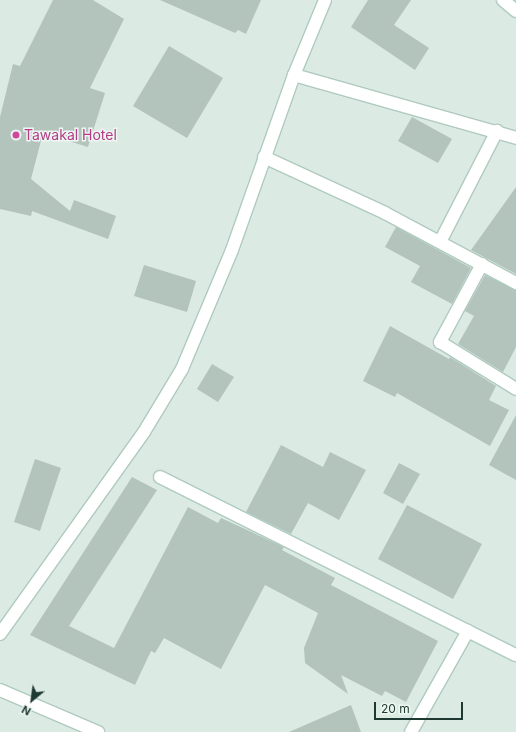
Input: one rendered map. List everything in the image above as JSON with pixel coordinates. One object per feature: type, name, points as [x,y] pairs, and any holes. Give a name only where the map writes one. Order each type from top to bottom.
[{"type":"street","points":[[0,634],[144,432],[182,370],[232,250],[294,75],[326,0]]},
{"type":"street","points":[[503,0],[516,11]]},
{"type":"street","points":[[294,75],[497,131],[516,138]]},
{"type":"street","points":[[440,242],[497,131]]},
{"type":"street","points":[[264,157],[440,242],[516,282]]},
{"type":"street","points":[[482,264],[440,342],[516,390]]},
{"type":"street","points":[[160,477],[516,655]]},
{"type":"street","points":[[411,732],[468,630]]},
{"type":"street","points":[[0,690],[98,732]]},
{"type":"building","points":[[53,0],[93,0],[124,19],[90,88],[105,93],[88,147],[43,133],[31,179],[70,211],[74,200],[116,216],[108,239],[32,211],[31,216],[0,209],[0,117],[13,64],[20,66]]},
{"type":"building","points":[[160,0],[261,0],[246,34],[238,30],[235,33]]},
{"type":"building","points":[[368,0],[411,0],[394,25],[429,48],[415,70],[351,27]]},
{"type":"building","points":[[169,46],[223,78],[187,138],[133,106]]},
{"type":"building","points":[[412,117],[452,139],[438,163],[398,141]]},
{"type":"building","points":[[516,187],[516,274],[471,250]]},
{"type":"building","points":[[396,227],[471,268],[452,304],[411,282],[420,266],[385,247]]},
{"type":"building","points":[[144,265],[196,281],[187,312],[134,296]]},
{"type":"building","points":[[485,275],[516,290],[516,347],[503,372],[458,344],[474,316],[465,311]]},
{"type":"building","points":[[390,326],[449,359],[450,357],[496,386],[489,400],[509,410],[490,446],[397,393],[395,397],[363,381]]},
{"type":"building","points":[[212,364],[234,377],[218,402],[197,389]]},
{"type":"building","points":[[516,415],[516,480],[489,465]]},
{"type":"building","points":[[281,445],[323,467],[330,452],[366,470],[339,520],[308,503],[291,534],[246,512]]},
{"type":"building","points":[[35,459],[61,468],[40,531],[14,522]]},
{"type":"building","points":[[399,463],[420,474],[403,504],[383,493]]},
{"type":"building","points":[[132,477],[157,490],[69,626],[114,648],[188,507],[218,523],[221,518],[284,547],[282,550],[335,578],[331,585],[438,641],[406,702],[385,691],[382,696],[341,675],[348,694],[305,663],[304,648],[318,613],[265,585],[221,669],[164,638],[155,653],[151,651],[135,685],[30,635]]},
{"type":"building","points":[[407,505],[482,544],[453,599],[378,559]]},
{"type":"building","points":[[351,705],[361,732],[289,732]]},
{"type":"place","name":"Tawakal Hotel","points":[[16,135]]}]
